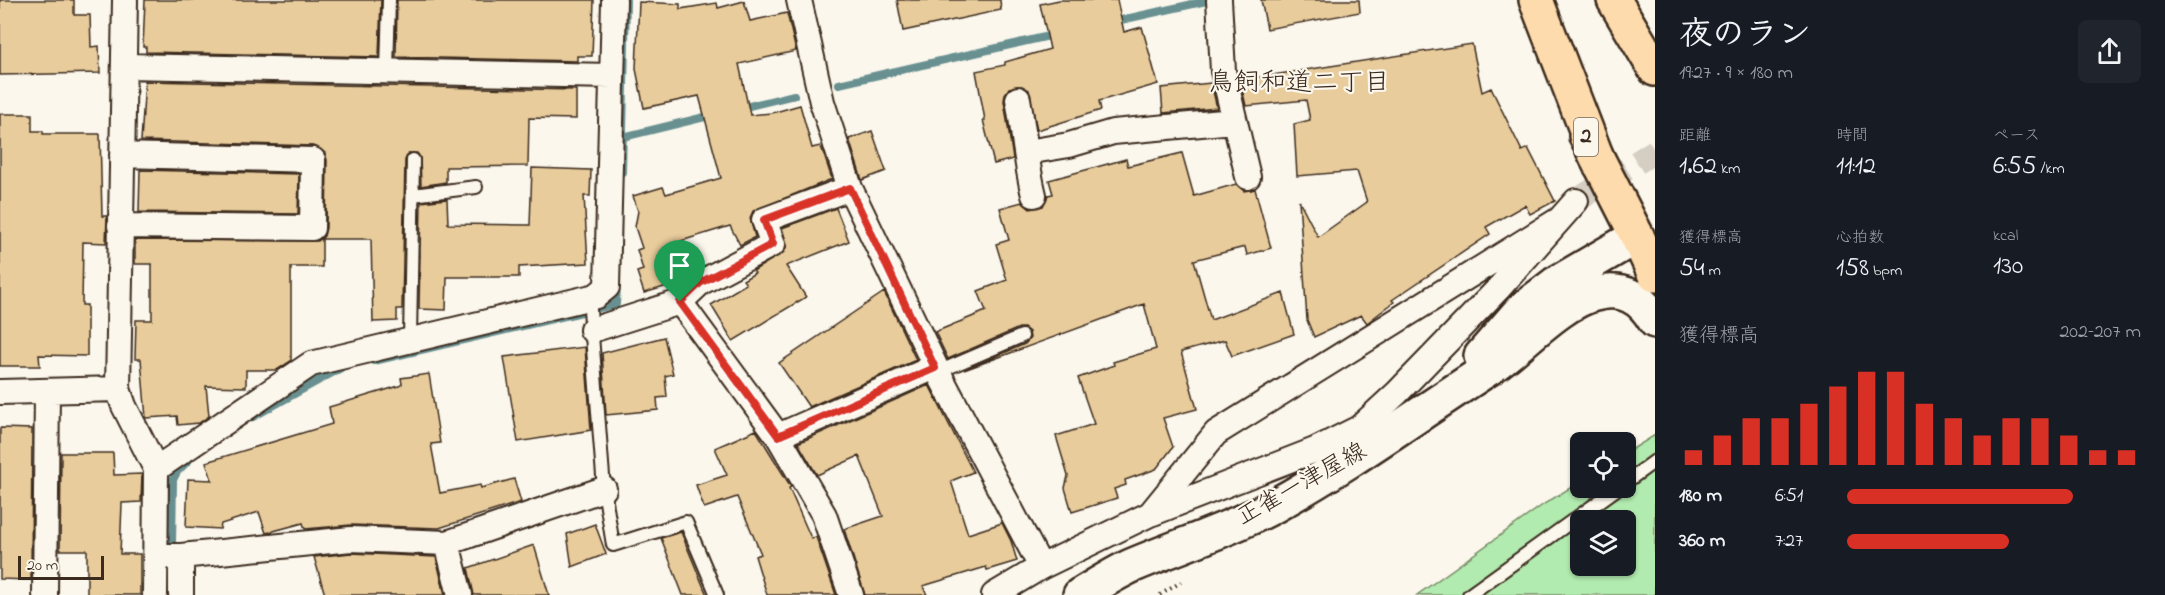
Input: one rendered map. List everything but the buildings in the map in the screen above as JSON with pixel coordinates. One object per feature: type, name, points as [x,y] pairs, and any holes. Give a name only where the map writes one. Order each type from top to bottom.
[{"type":"main road","name":"2","points":[[1518,0],[1655,274]]},
{"type":"main road","points":[[1536,0],[1599,163]]},
{"type":"main road","points":[[1614,0],[1655,69]]},
{"type":"main road","name":"正雀一津屋線","points":[[1450,392],[1521,310],[1556,284],[1638,236]]},
{"type":"main road","name":"正雀一津屋線","points":[[1080,595],[1129,567],[1272,507],[1369,449],[1450,392],[1490,368],[1574,302],[1595,293],[1627,293],[1646,306],[1655,321]]},
{"type":"street","points":[[125,0],[118,389],[124,406],[156,469],[155,595]]},
{"type":"street","points":[[156,469],[311,364],[596,296],[607,287],[614,0]]},
{"type":"street","points":[[799,0],[822,102],[850,188],[936,370],[1041,567]]},
{"type":"street","points":[[1219,0],[1223,71],[1248,177]]},
{"type":"street","points":[[125,66],[612,76]]},
{"type":"street","points":[[1018,99],[1027,152],[1027,166],[1034,195]]},
{"type":"street","points":[[1027,152],[1069,145],[1113,132],[1234,121]]},
{"type":"street","points":[[120,226],[312,228],[313,160],[122,155]]},
{"type":"street","points":[[592,330],[680,302],[700,283],[773,244],[764,220],[850,188]]},
{"type":"street","points":[[994,595],[1041,567],[1150,514],[1315,450],[1359,428],[1397,393],[1490,297],[1576,201]]},
{"type":"street","points":[[1150,514],[1216,434],[1557,221]]},
{"type":"street","points":[[680,302],[778,436],[824,515],[851,595]]},
{"type":"street","points":[[778,436],[936,370]]},
{"type":"street","points":[[0,392],[118,389]]},
{"type":"street","points":[[45,595],[47,391]]},
{"type":"street","points":[[156,556],[181,556],[351,539],[447,543],[604,489]]},
{"type":"street","points":[[447,543],[460,595]]},
{"type":"street","points":[[181,556],[181,595]]},
{"type":"lane","points":[[387,71],[389,0]]},
{"type":"lane","points":[[410,340],[413,160]]},
{"type":"lane","points":[[413,195],[476,187]]},
{"type":"lane","points":[[589,297],[604,489],[613,545],[686,522],[717,595]]},
{"type":"lane","points":[[936,370],[1022,336]]},
{"type":"lane","points":[[1636,475],[1655,461]]},
{"type":"lane","points":[[1469,595],[1604,498]]},
{"type":"green space","points":[[1655,435],[1655,595],[1417,595],[1570,488],[1570,498],[1636,498],[1636,447]]},
{"type":"waterway","points":[[622,172],[626,0]]},
{"type":"waterway","points":[[1112,22],[1211,0]]},
{"type":"waterway","points":[[839,84],[1058,34]]},
{"type":"waterway","points":[[737,109],[794,95]]},
{"type":"waterway","points":[[623,137],[713,115]]},
{"type":"waterway","points":[[374,361],[616,304],[617,284]]},
{"type":"waterway","points":[[253,417],[341,368]]},
{"type":"waterway","points":[[172,545],[173,480],[177,472],[190,459]]},
{"type":"tunnel","points":[[1576,201],[1655,151]]},
{"type":"district","name":"鳥飼和道二丁目","points":[[1299,84]]},
{"type":"route","points":[[850,188],[935,368],[778,436],[680,302],[700,283],[773,244],[764,220],[850,188]]}]
